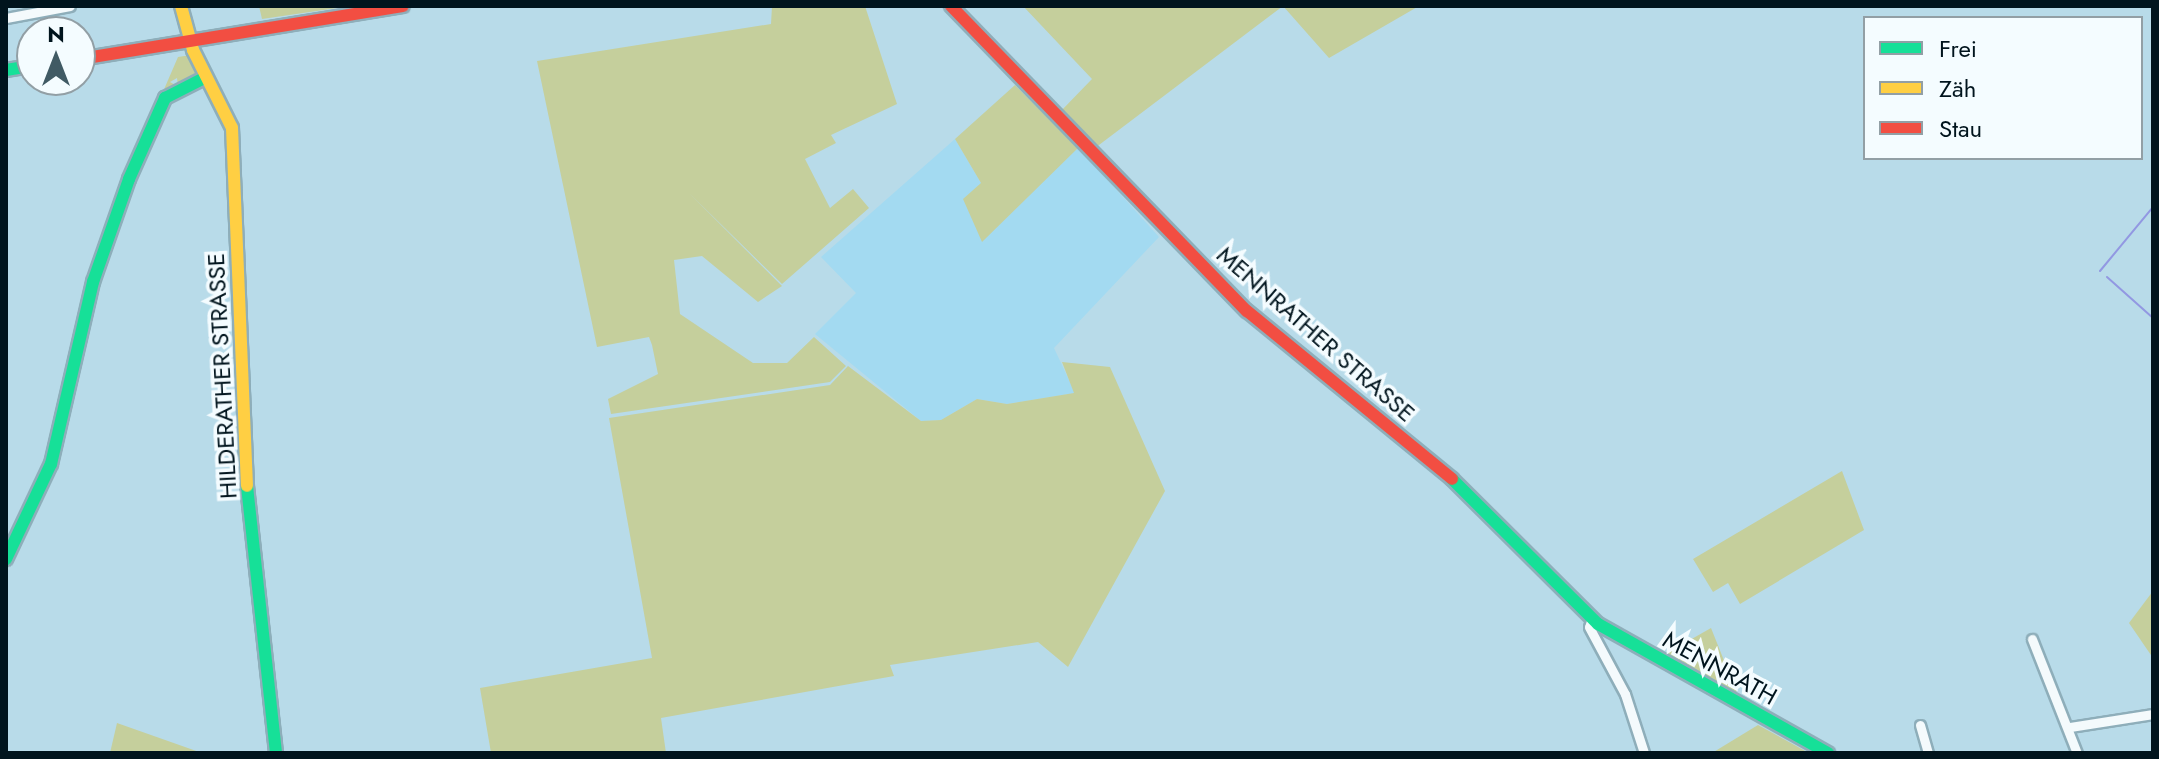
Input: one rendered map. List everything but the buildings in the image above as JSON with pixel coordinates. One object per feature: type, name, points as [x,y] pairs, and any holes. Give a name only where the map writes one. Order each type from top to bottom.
[{"type":"main road","name":"HILDERATHER STRASSE","points":[[181,6],[190,42],[234,142],[247,484],[276,753]]},
{"type":"main road","points":[[96,57],[403,6]]},
{"type":"main road","name":"MENNRATHER STRASSE","points":[[951,6],[1016,81],[1247,311],[1449,476],[1592,618]]},
{"type":"main road","points":[[6,559],[51,464],[93,282],[129,179],[165,98],[206,77]]},
{"type":"main road","name":"MENNRATH","points":[[1592,618],[1828,753]]},
{"type":"street","points":[[6,18],[70,6]]},
{"type":"street","points":[[1592,618],[1589,627],[1625,694],[1644,753]]},
{"type":"street","points":[[2032,639],[2070,727],[2077,753]]},
{"type":"street","points":[[2070,727],[2153,714]]},
{"type":"street","points":[[1920,725],[1928,753]]},
{"type":"shaded area","points":[[955,139],[981,183],[1077,146],[1159,237],[1054,348],[1075,393],[1007,404],[977,399],[941,420],[921,421],[815,334],[856,293],[821,257]]},
{"type":"green space","points":[[259,6],[351,6],[262,19]]},
{"type":"green space","points":[[772,6],[865,6],[897,104],[831,135],[836,143],[805,159],[830,208],[853,189],[869,208],[782,284],[689,193],[782,286],[758,302],[702,256],[674,260],[680,314],[753,363],[787,363],[814,337],[846,366],[830,382],[611,414],[608,399],[658,374],[652,345],[649,337],[597,347],[537,61],[771,24]]},
{"type":"green space","points":[[1023,6],[1283,6],[1095,148],[1060,112],[1092,79]]},
{"type":"green space","points":[[1283,6],[1419,6],[1329,58]]},
{"type":"green space","points":[[191,55],[196,76],[178,86],[177,78],[170,82],[177,86],[162,94],[178,57]]},
{"type":"green space","points":[[1015,85],[1078,148],[982,242],[963,199],[981,183],[955,139]]},
{"type":"green space","points":[[1062,362],[1110,367],[1165,491],[1068,667],[1038,642],[890,665],[894,676],[661,718],[666,753],[491,753],[480,688],[652,658],[609,418],[830,385],[848,366],[921,421],[941,420],[977,399],[1007,404],[1074,393]]},
{"type":"green space","points":[[1842,471],[1864,530],[1740,604],[1728,583],[1713,592],[1693,559]]},
{"type":"green space","points":[[2153,591],[2153,658],[2129,623]]},
{"type":"green space","points":[[1711,628],[1737,693],[1667,653]]},
{"type":"green space","points":[[117,723],[202,753],[110,753]]},
{"type":"green space","points":[[1758,725],[1809,753],[1712,753]]},
{"type":"waterway","points":[[2100,271],[2153,207]]},
{"type":"waterway","points":[[2107,277],[2153,318]]},
{"type":"traffic: fast","points":[[6,70],[16,68]]},
{"type":"traffic: fast","points":[[6,559],[51,464],[93,282],[129,179],[165,98],[206,77]]},
{"type":"traffic: fast","points":[[1452,479],[1598,624],[1828,753]]},
{"type":"traffic: fast","points":[[247,486],[276,753]]},
{"type":"traffic: slow","points":[[181,6],[193,50],[232,128],[247,486]]},
{"type":"traffic: jam","points":[[96,56],[403,6]]},
{"type":"traffic: jam","points":[[951,6],[1247,311],[1452,479]]}]
